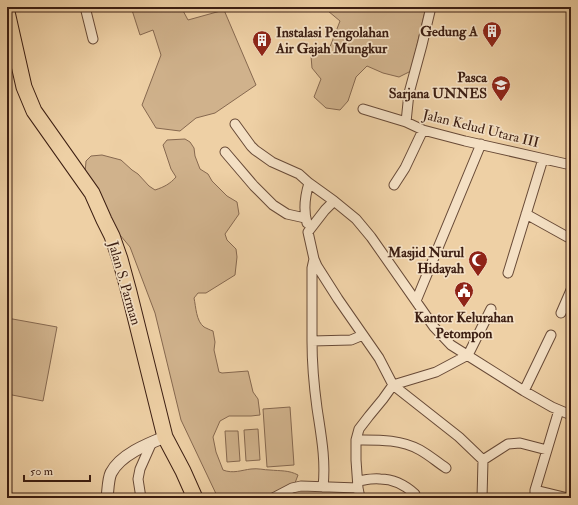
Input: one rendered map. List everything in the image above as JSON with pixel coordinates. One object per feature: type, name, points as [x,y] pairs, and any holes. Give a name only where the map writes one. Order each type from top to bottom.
[{"type":"highway","name":"Jalan S. Parman","points":[[7,12],[24,87],[34,111],[92,193],[112,236],[129,292],[158,440],[182,470],[195,498]]},
{"type":"street","points":[[85,7],[93,39]]},
{"type":"street","points":[[406,122],[409,93],[431,7]]},
{"type":"street","name":"Jalan Kelud Utara III","points":[[363,109],[406,122],[423,130],[571,165]]},
{"type":"street","points":[[235,124],[251,146],[259,153],[272,162],[299,174],[356,219],[371,237],[434,327],[451,345],[524,391],[571,415]]},
{"type":"street","points":[[394,185],[423,130]]},
{"type":"street","points":[[416,301],[481,144]]},
{"type":"street","points":[[225,152],[254,186],[273,205],[287,214],[305,218]]},
{"type":"street","points":[[508,274],[543,159]]},
{"type":"street","points":[[310,183],[306,193],[305,218],[308,225],[308,232],[314,259],[338,299],[379,358],[393,385],[459,437],[483,460],[482,498]]},
{"type":"street","points":[[308,232],[334,201]]},
{"type":"street","points":[[526,214],[571,239]]},
{"type":"street","points":[[314,259],[312,266],[312,358],[323,446],[323,487]]},
{"type":"street","points":[[561,313],[571,290]]},
{"type":"street","points":[[360,498],[356,460],[356,440],[359,429],[393,385],[436,372],[468,355],[491,309]]},
{"type":"street","points":[[312,341],[351,340],[363,335]]},
{"type":"street","points":[[524,391],[551,335]]},
{"type":"street","points":[[559,410],[535,494],[568,498]]},
{"type":"street","points":[[107,498],[111,473],[118,464],[130,453],[158,440]]},
{"type":"street","points":[[141,498],[138,479],[140,469],[158,440]]},
{"type":"street","points":[[356,440],[394,441],[405,444],[421,450],[446,468]]},
{"type":"street","points":[[483,460],[508,444],[520,443],[547,450]]},
{"type":"street","points":[[273,498],[292,488],[301,486],[323,487],[358,484],[378,479],[390,480],[409,489],[415,494]]},
{"type":"shaded area","points":[[131,7],[181,7],[188,20],[224,10],[256,85],[215,113],[196,118],[180,131],[156,128],[142,105],[161,55],[153,30],[140,35]]},
{"type":"shaded area","points":[[327,7],[426,7],[411,71],[399,77],[383,73],[367,66],[356,77],[348,101],[340,110],[326,108],[314,97],[321,79],[312,68],[311,56],[318,51],[328,52],[340,21],[328,11]]},
{"type":"shaded area","points":[[185,139],[190,142],[194,148],[195,156],[200,169],[208,174],[212,181],[227,196],[237,202],[239,214],[225,234],[227,240],[236,249],[237,257],[235,275],[206,293],[198,293],[194,298],[197,314],[201,324],[213,331],[215,342],[214,350],[219,372],[248,371],[253,392],[258,399],[260,415],[229,416],[220,421],[213,437],[216,452],[223,470],[234,472],[251,469],[288,471],[298,475],[295,483],[271,497],[254,495],[242,498],[218,498],[181,420],[155,313],[130,247],[110,223],[85,173],[86,161],[91,156],[102,155],[121,160],[138,174],[149,186],[155,190],[161,188],[176,177],[171,169],[163,145],[167,140]]},
{"type":"shaded area","points":[[7,318],[57,327],[43,401],[7,394]]},
{"type":"shaded area","points":[[290,407],[294,465],[267,467],[263,409]]},
{"type":"shaded area","points":[[258,429],[260,460],[246,461],[244,430]]},
{"type":"shaded area","points":[[225,431],[238,431],[240,461],[227,462]]},
{"type":"place","name":"Gedung A","points":[[492,48]]},
{"type":"place","name":"Instalasi Pengolahan Air Gajah Mungkur","points":[[262,57]]},
{"type":"place","name":"Pasca Sarjana UNNES","points":[[501,102]]},
{"type":"place","name":"Masjid Nurul Hidayah","points":[[478,277]]},
{"type":"place","name":"Kantor Kelurahan Petompon","points":[[464,308]]}]
